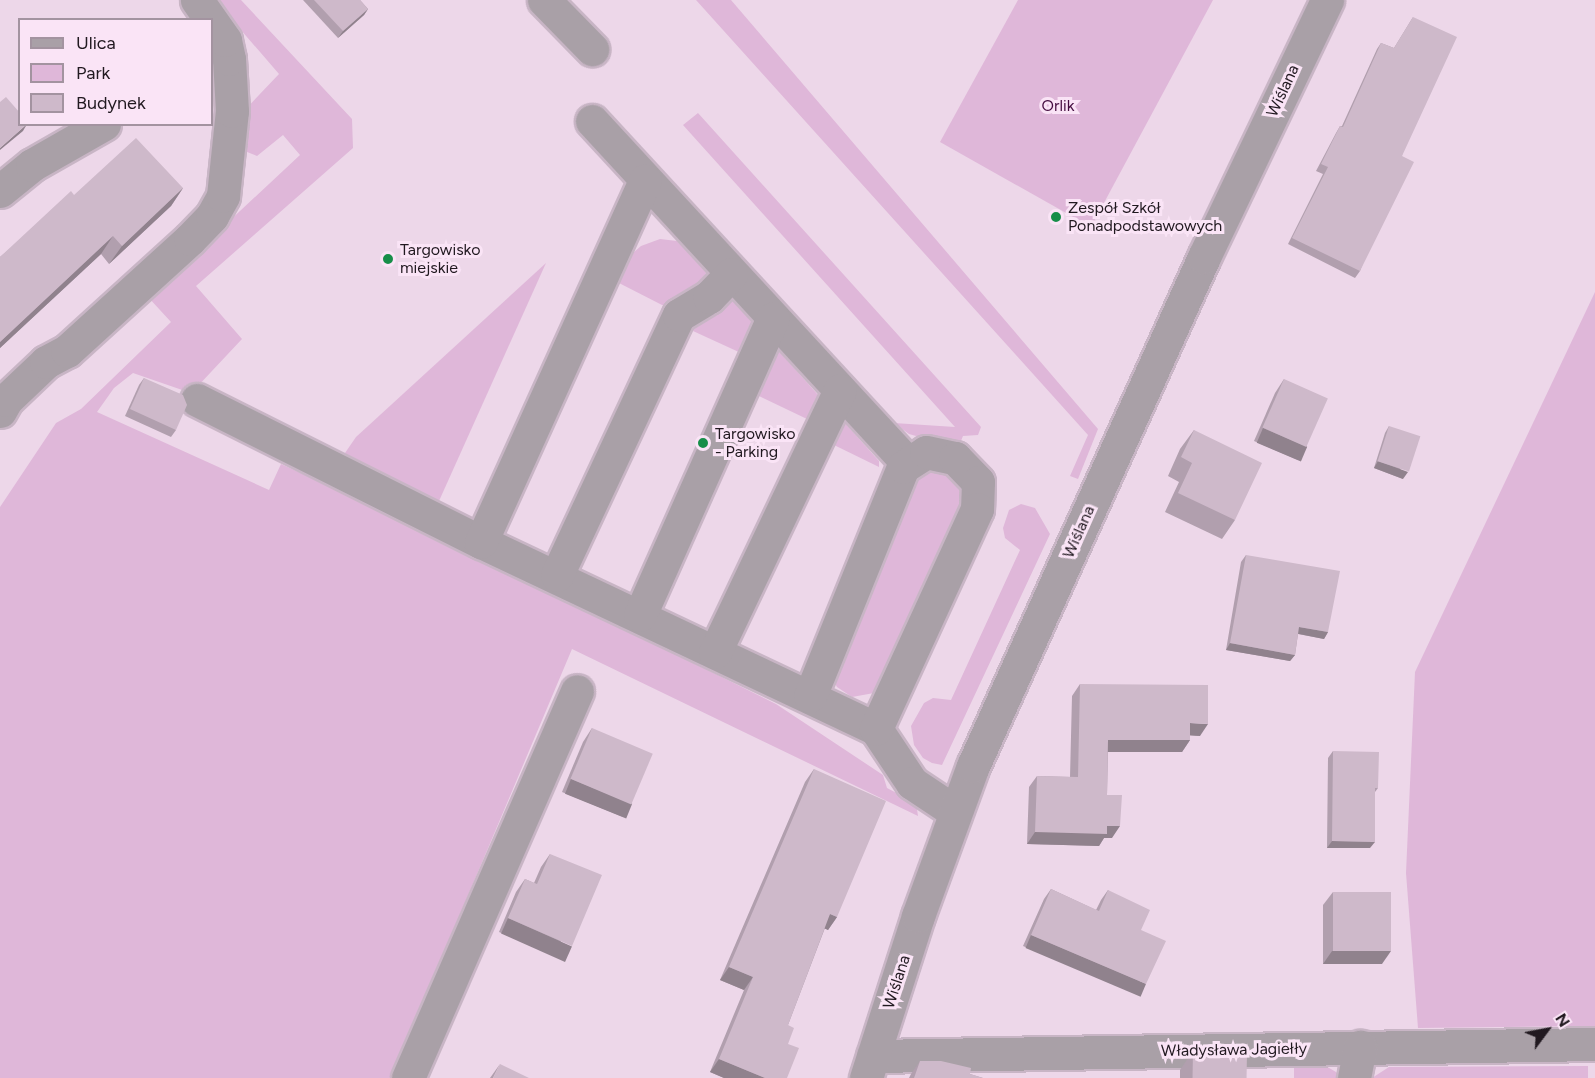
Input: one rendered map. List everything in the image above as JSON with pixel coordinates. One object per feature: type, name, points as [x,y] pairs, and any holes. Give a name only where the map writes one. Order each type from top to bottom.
[{"type":"street","points":[[544,0],[592,50]]},
{"type":"street","name":"Wiślana","points":[[870,1067],[954,811],[1199,268],[1327,0]]},
{"type":"street","points":[[0,411],[6,400],[46,363],[67,351],[190,239],[212,216],[223,196],[231,83],[225,40],[213,22]]},
{"type":"street","points":[[592,121],[907,462]]},
{"type":"street","points":[[0,191],[32,165],[100,126]]},
{"type":"street","points":[[481,542],[645,181]]},
{"type":"street","points":[[557,575],[679,315],[709,297],[731,274]]},
{"type":"street","points":[[640,615],[773,318]]},
{"type":"street","points":[[715,652],[840,390]]},
{"type":"street","points":[[197,400],[481,542],[557,575],[876,729],[912,783],[954,811]]},
{"type":"street","points":[[810,696],[896,480],[907,462],[926,452],[955,458],[978,482],[980,498],[876,729]]},
{"type":"street","points":[[408,1078],[577,691]]},
{"type":"street","name":"Władysława Jagiełły","points":[[870,1067],[1357,1063],[1595,1044]]},
{"type":"green space","points":[[215,0],[241,0],[352,119],[353,148],[196,286],[242,339],[196,388],[188,392],[133,373],[114,388],[97,412],[269,490],[281,464],[429,532],[776,704],[883,775],[887,788],[906,798],[917,809],[918,816],[572,649],[391,1078],[0,1078],[0,507],[56,423],[81,409],[171,322],[148,297],[300,155],[283,135],[257,156],[242,150],[242,113],[279,74]]},
{"type":"green space","points":[[696,0],[731,0],[1098,429],[1078,479],[1070,476],[1088,435]]},
{"type":"green space","name":"Orlik","points":[[1018,0],[1213,0],[1091,227],[940,142]]},
{"type":"green space","points":[[698,113],[981,427],[978,435],[963,436],[958,448],[909,434],[894,423],[955,427],[683,125]]},
{"type":"green space","points":[[660,239],[677,241],[708,271],[693,289],[664,306],[617,282],[627,258],[641,246]]},
{"type":"green space","points":[[546,263],[439,501],[345,453],[356,437]]},
{"type":"green space","points":[[1595,292],[1595,1026],[1418,1028],[1406,873],[1415,672]]},
{"type":"green space","points":[[729,297],[755,323],[741,353],[693,331],[698,320]]},
{"type":"green space","points":[[778,350],[819,396],[807,419],[759,396]]},
{"type":"green space","points":[[844,422],[879,461],[879,467],[834,445]]},
{"type":"green space","points":[[926,468],[945,469],[966,491],[874,693],[852,697],[837,687],[832,678],[914,478]]},
{"type":"green space","points":[[1021,504],[1035,508],[1050,534],[942,765],[932,763],[923,758],[914,745],[911,726],[924,703],[933,698],[951,700],[1020,550],[1005,538],[1003,528],[1009,510]]},
{"type":"green space","points":[[1324,1065],[1336,1072],[1337,1078],[1294,1078],[1294,1066]]},
{"type":"green space","points":[[1588,1066],[1588,1078],[1372,1078],[1389,1067]]},
{"type":"building","points":[[314,0],[360,0],[368,9],[343,31]]},
{"type":"building","points":[[1413,17],[1457,37],[1402,156],[1414,162],[1360,271],[1292,238],[1328,167],[1321,164],[1340,126],[1343,127],[1381,43],[1394,48]]},
{"type":"building","points":[[6,97],[18,111],[18,126],[25,126],[0,148],[0,102]]},
{"type":"building","points":[[136,138],[183,188],[122,246],[113,236],[0,342],[0,257],[71,191],[74,195]]},
{"type":"building","points":[[144,378],[183,395],[187,405],[176,430],[130,409]]},
{"type":"building","points":[[1284,379],[1328,399],[1306,447],[1262,427]]},
{"type":"building","points":[[1389,426],[1420,436],[1409,471],[1378,461]]},
{"type":"building","points":[[1194,430],[1262,463],[1235,520],[1178,493],[1192,463],[1181,457]]},
{"type":"building","points":[[1246,555],[1340,571],[1328,632],[1299,627],[1295,655],[1230,643]]},
{"type":"building","points":[[1080,684],[1208,685],[1208,724],[1190,723],[1190,740],[1108,740],[1107,795],[1122,795],[1120,826],[1107,826],[1107,834],[1035,832],[1037,776],[1078,777]]},
{"type":"building","points":[[592,728],[653,754],[631,804],[571,779]]},
{"type":"building","points":[[1333,751],[1379,752],[1378,788],[1375,788],[1375,842],[1332,841]]},
{"type":"building","points":[[814,769],[886,801],[837,917],[830,914],[788,1025],[794,1028],[788,1044],[799,1048],[787,1078],[765,1078],[719,1059],[753,977],[729,967]]},
{"type":"building","points":[[550,854],[602,875],[572,946],[508,918],[525,879],[537,884]]},
{"type":"building","points":[[1051,889],[1099,911],[1108,890],[1150,910],[1141,930],[1166,941],[1146,984],[1031,935]]},
{"type":"building","points":[[1333,892],[1391,892],[1391,951],[1333,951]]},
{"type":"building","points":[[1193,1051],[1247,1052],[1247,1078],[1193,1078]]},
{"type":"building","points":[[920,1061],[941,1061],[971,1068],[970,1074],[983,1078],[914,1078]]},
{"type":"building","points":[[500,1064],[529,1078],[493,1078]]},
{"type":"place","name":"Zespół Szkół Ponadpodstawowych","points":[[1056,217]]},
{"type":"place","name":"Targowisko miejskie","points":[[388,259]]},
{"type":"place","name":"Targowisko - Parking","points":[[703,443]]}]
